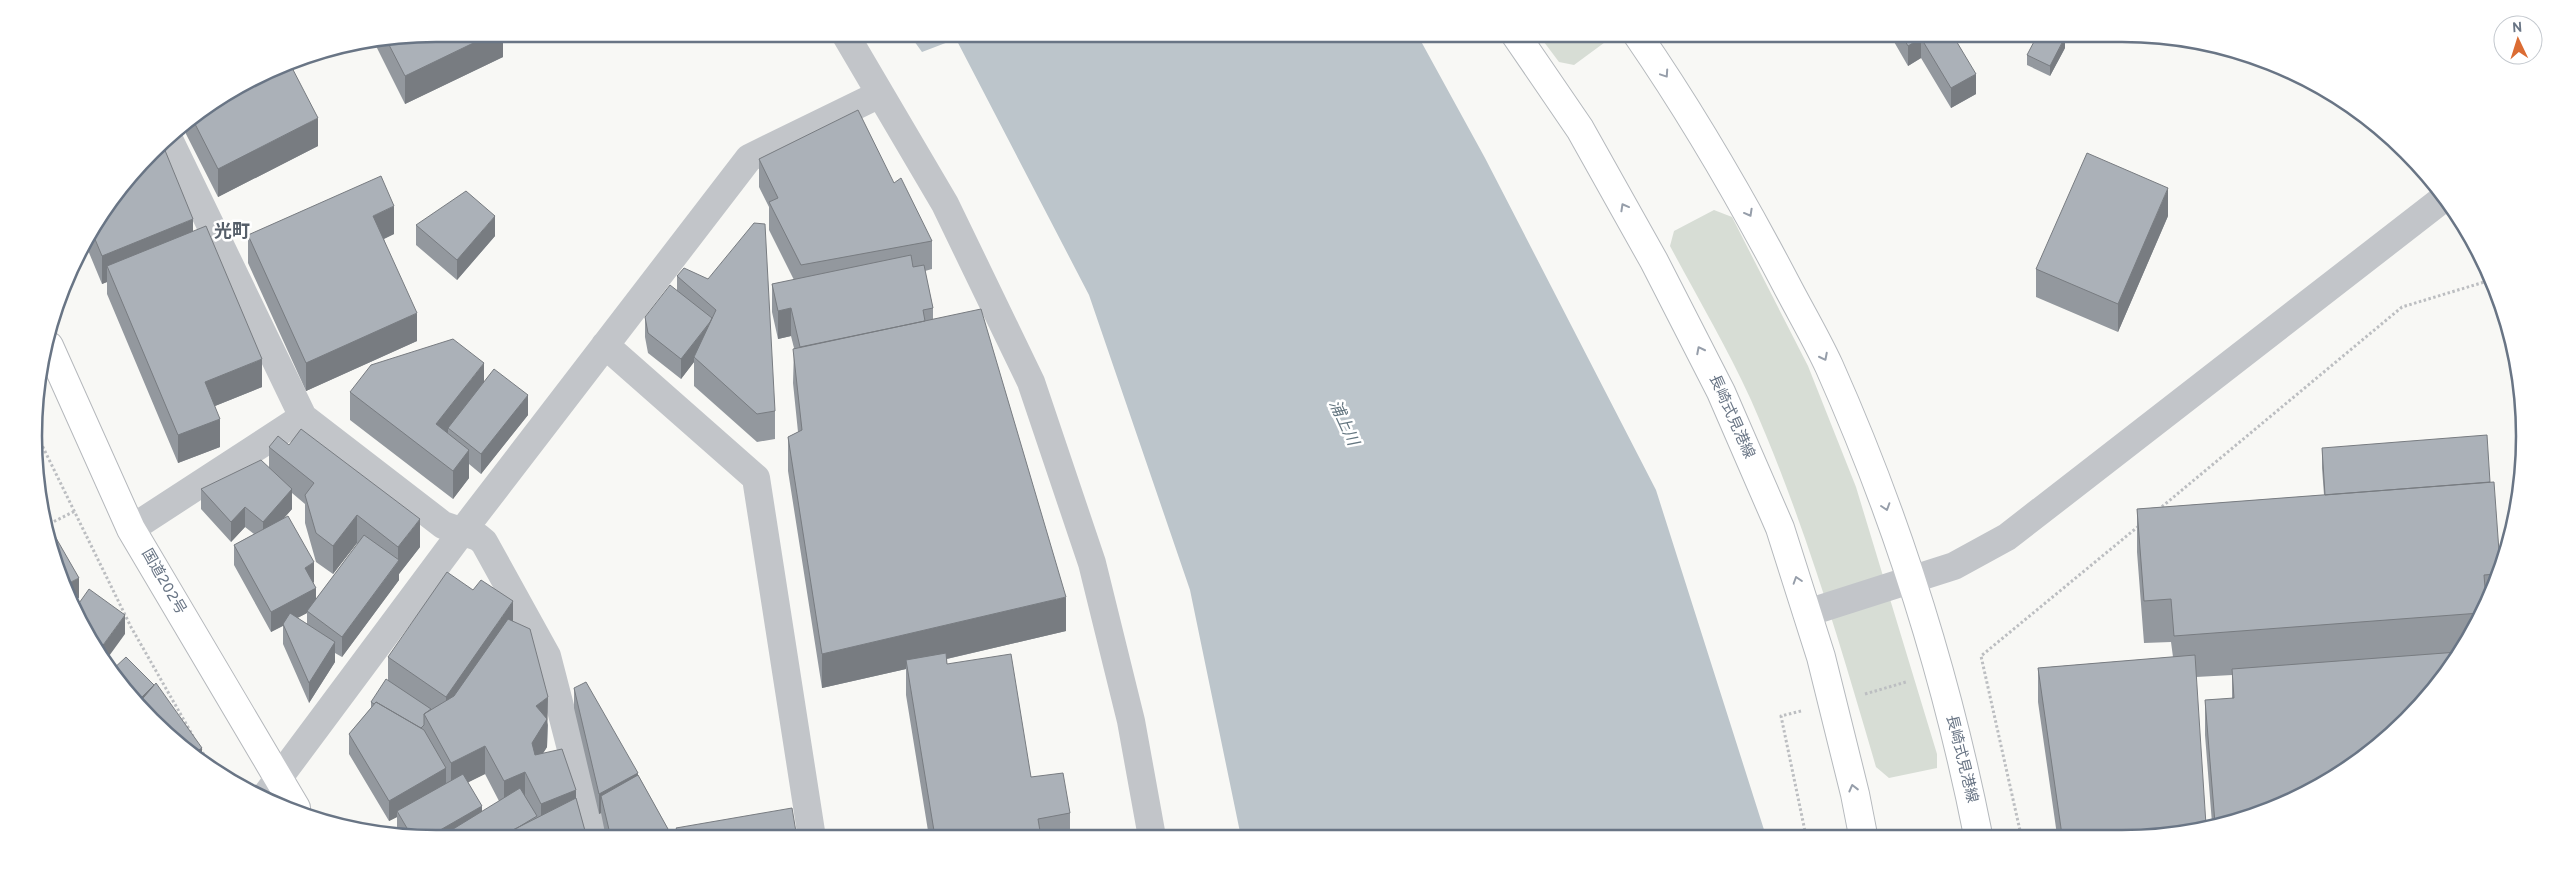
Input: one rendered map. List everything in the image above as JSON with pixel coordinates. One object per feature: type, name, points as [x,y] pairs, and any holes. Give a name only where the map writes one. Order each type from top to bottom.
[{"type":"main road","name":"長崎式見港線","points":[[1520,42],[1580,129],[1654,261],[1721,392],[1780,528],[1823,666],[1855,794],[1862,830]]},
{"type":"main road","name":"長崎式見港線","points":[[1642,42],[1670,82],[1749,213],[1828,364],[1878,483],[1911,580],[1964,762],[1977,830]]},
{"type":"main road","name":"国道202号","points":[[52,352],[131,529],[272,787],[288,801]]},
{"type":"street","points":[[850,42],[944,204],[1031,382],[1092,563],[1131,721],[1151,830]]},
{"type":"street","points":[[272,787],[461,533],[749,158],[880,94]]},
{"type":"street","points":[[172,145],[303,417],[443,525],[461,533],[478,537],[484,542],[547,656],[592,830]]},
{"type":"street","points":[[1807,612],[1954,566],[2007,537],[2438,202]]},
{"type":"street","points":[[605,345],[756,478],[811,830]]},
{"type":"street","points":[[131,529],[303,417]]},
{"type":"path","points":[[2157,510],[2402,307],[2485,282]]},
{"type":"path","points":[[42,446],[131,627],[193,737]]},
{"type":"path","points":[[52,522],[75,511]]},
{"type":"path","points":[[2020,830],[1981,656],[2142,523]]},
{"type":"path","points":[[198,745],[202,752]]},
{"type":"shaded area","points":[[1544,42],[1605,42],[1574,65],[1559,62]]},
{"type":"shaded area","points":[[1714,210],[1732,217],[1808,366],[1856,487],[1937,754],[1937,768],[1889,778],[1876,767],[1820,581],[1770,445],[1732,361],[1670,246],[1674,231]]},
{"type":"water","points":[[915,42],[948,42],[922,52]]},
{"type":"water","name":"浦上川","points":[[958,42],[1421,42],[1485,158],[1656,490],[1764,830],[1240,830],[1190,590],[1089,295]]},
{"type":"building","points":[[475,42],[405,76],[389,45],[410,43]]},
{"type":"building","points":[[1906,42],[1914,42],[1908,46]]},
{"type":"building","points":[[1923,42],[1957,42],[1976,74],[1951,88]]},
{"type":"building","points":[[2034,42],[2062,42],[2050,66],[2027,55]]},
{"type":"building","points":[[293,69],[318,118],[218,169],[195,125],[239,95]]},
{"type":"building","points":[[858,110],[894,183],[901,178],[932,241],[801,265],[769,202],[778,198],[759,159]]},
{"type":"building","points":[[165,151],[193,219],[102,256],[95,239],[124,196]]},
{"type":"building","points":[[2087,153],[2168,188],[2118,304],[2036,269]]},
{"type":"building","points":[[381,176],[394,206],[373,216],[417,313],[306,363],[248,235]]},
{"type":"building","points":[[466,191],[495,216],[457,260],[416,225]]},
{"type":"building","points":[[754,223],[765,224],[775,411],[757,414],[694,357],[716,310],[677,276],[684,268],[708,279]]},
{"type":"building","points":[[206,226],[262,359],[205,382],[220,419],[178,435],[107,266]]},
{"type":"building","points":[[911,255],[913,267],[924,265],[933,308],[923,310],[925,321],[800,347],[791,308],[778,311],[772,284]]},
{"type":"building","points":[[670,285],[712,318],[681,359],[648,333],[645,317]]},
{"type":"building","points":[[981,309],[1066,597],[822,654],[788,437],[802,430],[793,349]]},
{"type":"building","points":[[453,339],[484,363],[436,424],[469,450],[453,471],[350,392],[371,365]]},
{"type":"building","points":[[494,369],[528,395],[481,454],[448,428]]},
{"type":"building","points":[[301,429],[420,519],[398,547],[357,515],[333,546],[316,533],[305,495],[314,483],[269,447],[278,436],[289,445]]},
{"type":"building","points":[[2487,435],[2490,482],[2325,495],[2322,448]]},
{"type":"building","points":[[261,460],[292,489],[263,522],[245,507],[231,522],[201,489]]},
{"type":"building","points":[[2494,482],[2499,549],[2491,574],[2484,575],[2485,589],[2473,614],[2174,636],[2171,599],[2144,601],[2137,509]]},
{"type":"building","points":[[288,516],[314,562],[305,568],[316,588],[271,612],[234,545]]},
{"type":"building","points":[[364,535],[399,560],[342,637],[307,611]]},
{"type":"building","points":[[56,538],[79,578],[70,582]]},
{"type":"building","points":[[447,572],[473,590],[481,580],[513,601],[446,697],[388,657]]},
{"type":"building","points":[[89,589],[125,615],[103,645],[95,633],[79,603]]},
{"type":"building","points":[[290,613],[335,642],[309,683],[283,624]]},
{"type":"building","points":[[508,619],[530,629],[548,697],[536,706],[547,719],[532,743],[535,755],[562,749],[576,790],[541,804],[525,772],[504,781],[485,746],[451,763],[424,714],[454,696]]},
{"type":"building","points":[[946,653],[947,664],[1011,654],[1031,777],[1063,773],[1070,813],[1038,819],[1040,830],[934,830],[906,660]]},
{"type":"building","points":[[2451,653],[2434,676],[2400,714],[2362,748],[2341,763],[2319,777],[2273,800],[2215,818],[2205,700],[2234,698],[2232,669]]},
{"type":"building","points":[[2195,655],[2206,820],[2148,829],[2061,830],[2038,668]]},
{"type":"building","points":[[126,657],[154,685],[142,697],[117,666]]},
{"type":"building","points":[[386,679],[431,709],[424,714],[424,725],[421,728],[376,702],[374,704],[371,702]]},
{"type":"building","points":[[586,682],[638,773],[599,794],[574,688]]},
{"type":"building","points":[[156,683],[202,748],[199,750],[177,732],[143,698]]},
{"type":"building","points":[[376,702],[424,730],[446,768],[389,801],[349,734]]},
{"type":"building","points":[[463,774],[482,806],[440,830],[407,829],[397,811]]},
{"type":"building","points":[[638,775],[669,830],[609,830],[601,796]]},
{"type":"building","points":[[520,788],[537,816],[513,830],[452,830]]},
{"type":"building","points":[[576,798],[585,830],[513,830]]},
{"type":"building","points":[[792,808],[796,830],[677,830],[676,828]]},
{"type":"district","name":"光町","points":[[232,232]]}]
